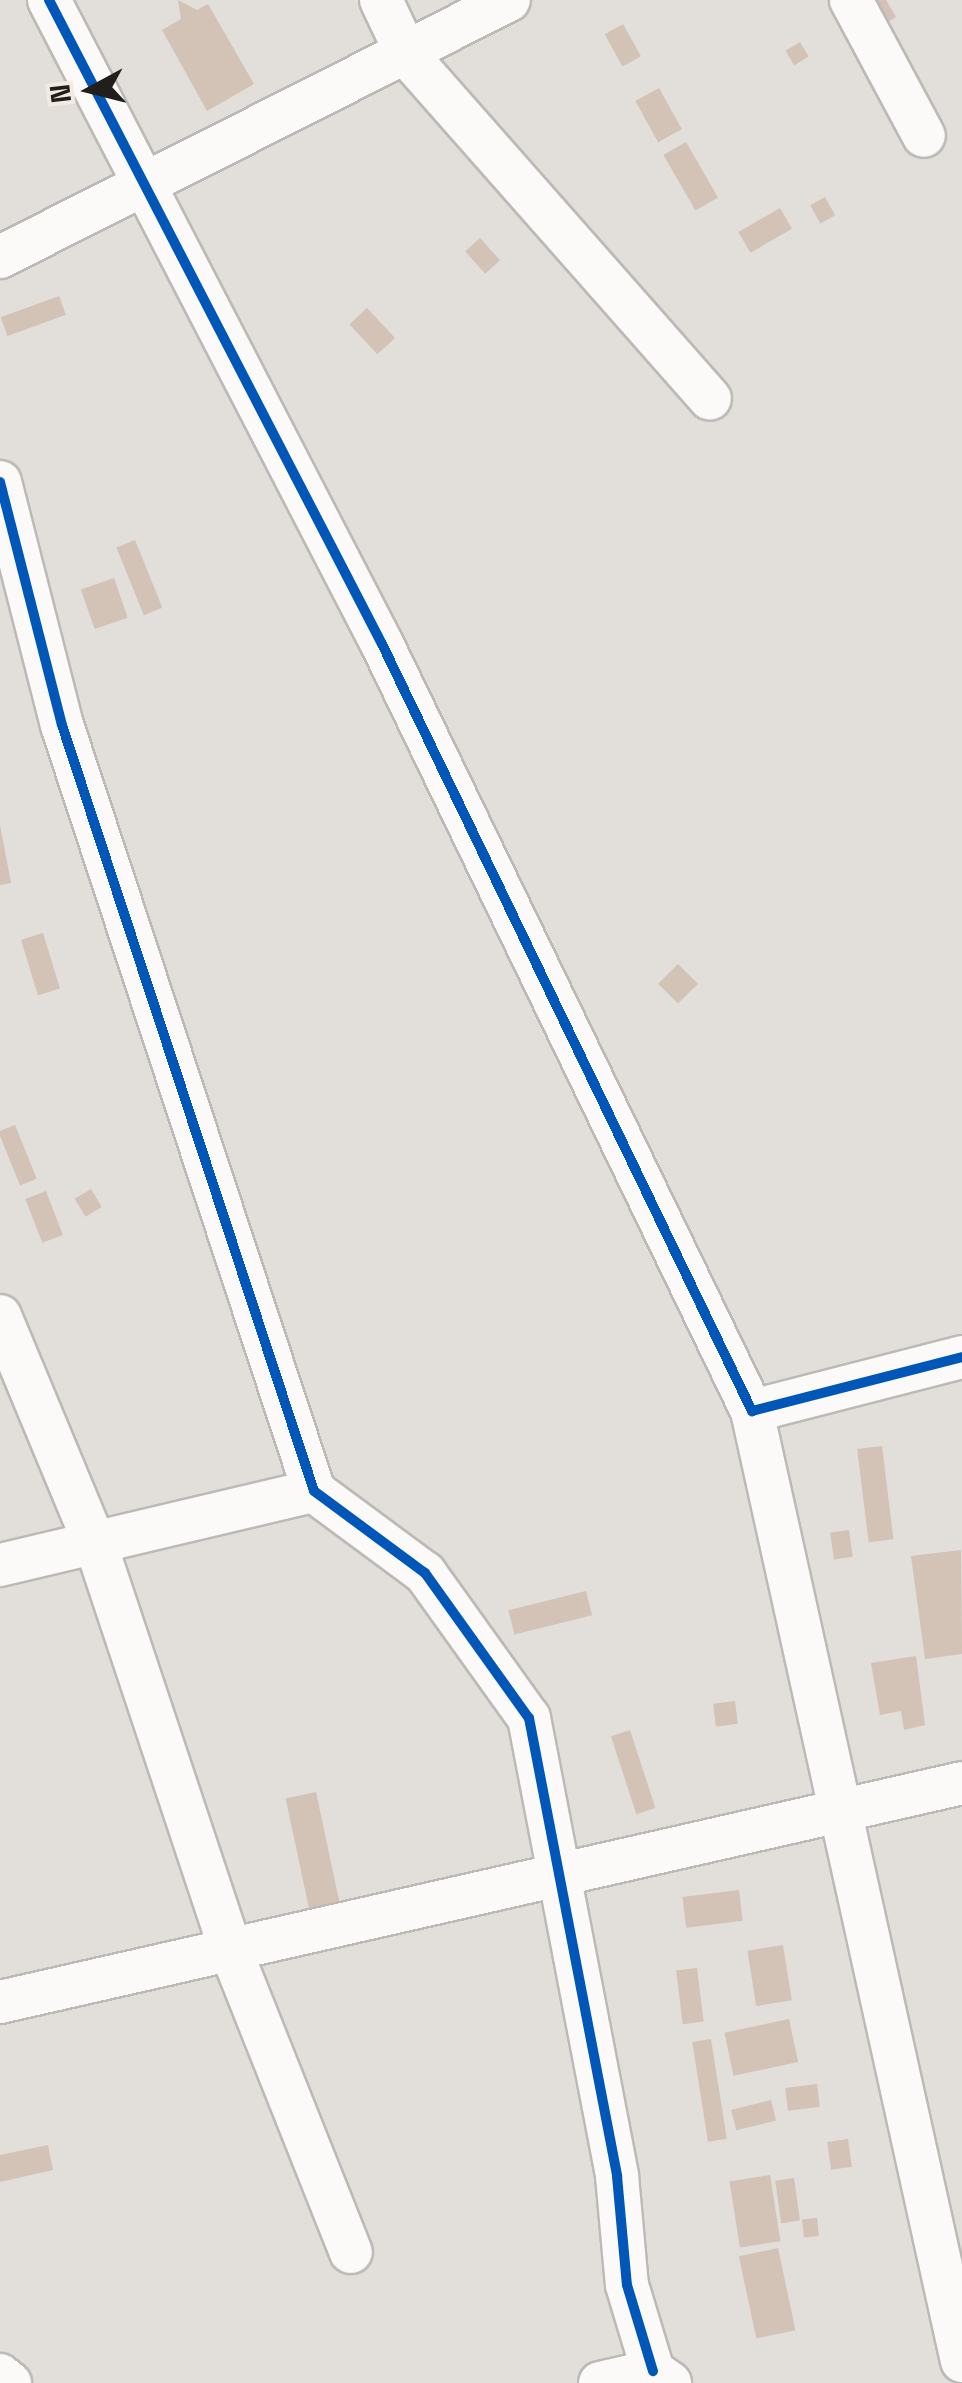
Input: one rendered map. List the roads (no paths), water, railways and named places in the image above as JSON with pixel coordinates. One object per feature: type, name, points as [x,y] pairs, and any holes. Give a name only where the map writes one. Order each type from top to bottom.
[{"type":"street","points":[[49,0],[382,644],[752,1412],[837,1812],[962,2361]]},
{"type":"street","points":[[381,0],[407,54],[710,399]]},
{"type":"street","points":[[0,258],[509,0]]},
{"type":"street","points":[[851,0],[924,136]]},
{"type":"street","points":[[0,482],[62,726],[314,1491],[425,1573],[528,1718],[617,2176],[627,2284],[661,2377],[600,2383]]},
{"type":"street","points":[[0,1316],[94,1542],[232,1951],[351,2252]]},
{"type":"street","points":[[752,1412],[962,1357]]},
{"type":"street","points":[[0,1565],[314,1491]]},
{"type":"street","points":[[0,2002],[560,1880],[962,1784]]},
{"type":"street","points":[[0,2375],[10,2383]]}]
